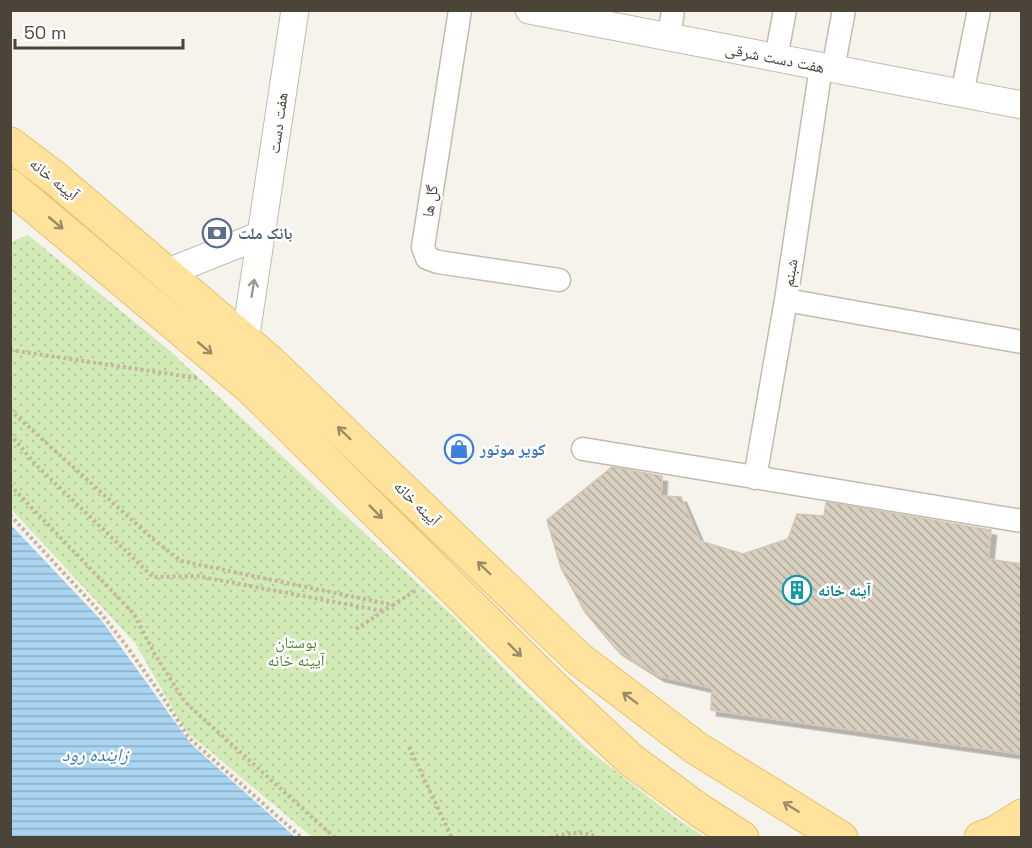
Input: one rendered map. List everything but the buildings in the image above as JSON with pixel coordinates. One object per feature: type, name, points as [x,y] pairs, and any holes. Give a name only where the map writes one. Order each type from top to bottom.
[{"type":"main road","name":"آیینه خانه","points":[[10,144],[55,178],[270,362],[579,659],[696,748],[841,837]]},
{"type":"main road","name":"آیینه خانه","points":[[10,186],[250,387],[552,686],[631,760],[699,810],[742,837]]},
{"type":"main road","points":[[653,775],[668,768],[674,761],[678,753],[679,735]]},
{"type":"main road","points":[[981,837],[995,833],[1022,816]]},
{"type":"street","name":"هفت دست","points":[[245,341],[295,10]]},
{"type":"street","name":"گل ها","points":[[460,10],[423,248],[427,258],[438,262],[560,280]]},
{"type":"street","points":[[669,38],[673,10]]},
{"type":"street","points":[[776,58],[785,10]]},
{"type":"street","name":"شبنم","points":[[755,478],[827,68],[844,10]]},
{"type":"street","points":[[962,94],[980,10]]},
{"type":"street","name":"هفت دست شرقی","points":[[530,11],[1022,105]]},
{"type":"street","points":[[166,273],[261,236]]},
{"type":"street","points":[[786,300],[1022,342]]},
{"type":"street","points":[[583,449],[1022,521]]},
{"type":"path","points":[[10,350],[203,379]]},
{"type":"path","points":[[10,410],[154,540],[181,561],[393,605]]},
{"type":"path","points":[[10,434],[34,464],[153,577],[196,576],[383,611]]},
{"type":"path","points":[[10,485],[134,614],[154,653],[185,702],[335,837]]},
{"type":"path","points":[[10,515],[99,611],[162,696],[189,738],[303,837]]},
{"type":"path","points":[[356,629],[424,584]]},
{"type":"path","points":[[409,747],[452,837]]},
{"type":"path","points":[[550,837],[567,833],[590,833],[599,837]]},
{"type":"green space","name":"بوستان آیینه خانه","points":[[28,235],[169,350],[454,617],[585,747],[673,816],[705,837],[312,837],[186,731],[135,643],[11,509],[11,242]]},
{"type":"water","name":"زاینده رود","points":[[10,524],[102,621],[191,744],[295,837],[11,837]]},
{"type":"place","name":"بانک ملت","points":[[217,233]]},
{"type":"place","name":"کویر موتور","points":[[459,449]]},
{"type":"place","name":"آینه خانه","points":[[797,590]]}]
